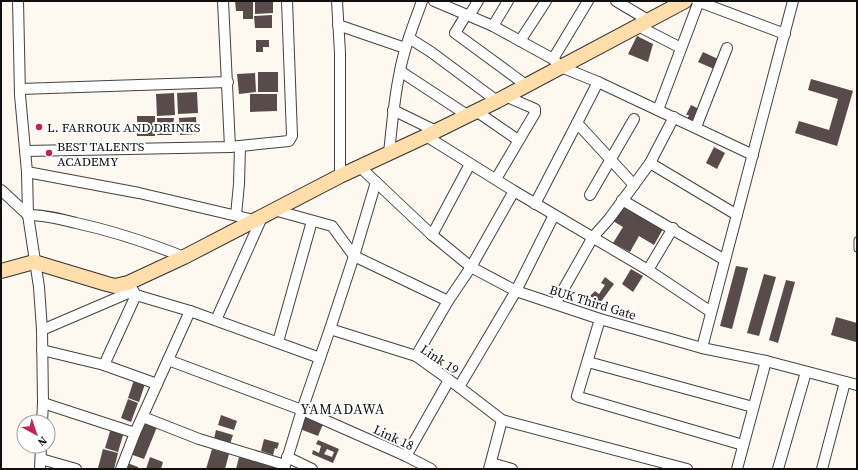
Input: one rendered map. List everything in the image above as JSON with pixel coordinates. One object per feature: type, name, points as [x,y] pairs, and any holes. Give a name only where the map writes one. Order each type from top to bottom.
[{"type":"street","points":[[18,1],[20,89],[26,151],[28,215],[39,287],[42,330],[42,414]]},
{"type":"street","points":[[223,1],[228,82],[239,184],[236,216]]},
{"type":"street","points":[[26,151],[235,146],[289,141],[292,139],[287,1]]},
{"type":"street","points":[[338,1],[340,176]]},
{"type":"street","points":[[389,153],[400,70],[422,1]]},
{"type":"street","points":[[478,1],[455,33],[526,85]]},
{"type":"street","points":[[492,26],[508,1]]},
{"type":"street","points":[[520,41],[546,1]]},
{"type":"street","points":[[557,63],[588,1]]},
{"type":"street","points":[[616,1],[643,23],[681,48]]},
{"type":"street","points":[[42,330],[132,290],[184,257],[264,215],[340,176],[431,134],[526,85],[557,63],[643,23],[663,7],[685,1]]},
{"type":"street","points":[[658,110],[698,1],[785,34]]},
{"type":"street","points":[[702,348],[793,1]]},
{"type":"street","points":[[438,2],[492,26],[557,63],[753,155]]},
{"type":"street","points":[[338,25],[406,48]]},
{"type":"street","points":[[409,38],[501,98],[535,110],[496,180]]},
{"type":"street","points":[[696,127],[727,48]]},
{"type":"street","points":[[400,70],[518,140]]},
{"type":"street","points":[[20,89],[228,82]]},
{"type":"street","points":[[535,204],[598,82]]},
{"type":"street","points":[[394,110],[431,134],[470,164],[554,216],[593,237],[648,270],[711,312]]},
{"type":"street","points":[[555,304],[593,237],[609,219],[650,163],[674,117]]},
{"type":"street","points":[[590,195],[634,119]]},
{"type":"street","points":[[577,123],[634,185]]},
{"type":"street","points":[[650,163],[737,215]]},
{"type":"street","points":[[432,235],[470,164]]},
{"type":"street","name":"BUK Third Gate","points":[[360,167],[432,235],[472,267],[516,291],[600,319],[702,348],[766,361],[857,385]]},
{"type":"street","points":[[27,172],[139,192],[236,216],[264,215],[312,221],[332,226],[354,256],[448,301]]},
{"type":"street","points":[[285,464],[354,256],[376,182]]},
{"type":"street","points":[[1,190],[28,215],[41,215],[107,230],[143,241],[184,257]]},
{"type":"street","points":[[416,356],[448,301],[472,267],[514,191]]},
{"type":"street","points":[[622,200],[673,228],[725,260]]},
{"type":"street","points":[[216,320],[264,215]]},
{"type":"street","points":[[459,387],[516,291],[554,216]]},
{"type":"street","points":[[278,342],[312,221]]},
{"type":"street","points":[[648,270],[673,228]]},
{"type":"street","points":[[1,271],[34,262],[132,290],[320,358]]},
{"type":"street","points":[[104,365],[132,290]]},
{"type":"street","points":[[121,469],[135,433],[190,311]]},
{"type":"street","points":[[600,319],[577,394],[579,398],[743,445]]},
{"type":"street","name":"Link 19","points":[[330,329],[416,356],[502,420]]},
{"type":"street","points":[[42,350],[104,365],[157,384]]},
{"type":"street","name":"Link 18","points":[[168,360],[302,410],[406,456],[418,466],[431,469]]},
{"type":"street","points":[[737,469],[766,361]]},
{"type":"street","points":[[588,362],[753,406]]},
{"type":"street","points":[[778,469],[806,372]]},
{"type":"street","points":[[406,456],[449,380]]},
{"type":"street","points":[[822,469],[845,382]]},
{"type":"street","points":[[43,404],[135,433]]},
{"type":"street","points":[[143,417],[199,439],[285,464],[312,469]]},
{"type":"street","points":[[512,469],[490,466],[502,420],[687,469]]},
{"type":"street","points":[[41,464],[76,469]]},
{"type":"lane","points":[[857,240],[857,249]]},
{"type":"building","points":[[235,1],[253,1],[253,19],[243,19],[243,11],[236,11]]},
{"type":"building","points":[[255,1],[273,1],[273,13],[255,14]]},
{"type":"building","points":[[272,15],[272,28],[255,28],[254,16]]},
{"type":"building","points":[[637,36],[653,44],[648,62],[628,54]]},
{"type":"building","points":[[256,40],[269,40],[269,47],[263,47],[263,52],[256,52]]},
{"type":"building","points":[[703,52],[718,59],[714,69],[698,62]]},
{"type":"building","points":[[258,72],[278,72],[278,92],[258,92]]},
{"type":"building","points":[[255,73],[256,92],[239,94],[237,74]]},
{"type":"building","points":[[811,79],[853,91],[837,146],[795,133],[799,121],[829,130],[838,99],[808,90]]},
{"type":"building","points":[[197,92],[198,113],[178,114],[177,93]]},
{"type":"building","points":[[174,93],[175,115],[157,116],[156,94]]},
{"type":"building","points":[[250,94],[277,94],[277,111],[250,112]]},
{"type":"building","points":[[691,105],[699,109],[693,123],[687,120],[689,115],[686,115]]},
{"type":"building","points":[[137,116],[155,116],[155,136],[137,136]]},
{"type":"building","points":[[196,117],[197,134],[180,135],[179,118]]},
{"type":"building","points":[[157,118],[174,118],[172,135],[157,135]]},
{"type":"building","points":[[714,147],[725,153],[717,169],[706,163]]},
{"type":"building","points":[[622,205],[663,229],[654,245],[639,236],[630,252],[613,243],[623,227],[613,221]]},
{"type":"building","points":[[736,266],[748,268],[732,329],[720,326]]},
{"type":"building","points":[[631,269],[643,276],[633,292],[622,284]]},
{"type":"building","points":[[764,274],[776,277],[759,336],[747,333]]},
{"type":"building","points":[[605,277],[614,284],[600,303],[590,296],[595,291],[599,294],[605,285],[601,283]]},
{"type":"building","points":[[786,280],[795,282],[778,343],[769,340]]},
{"type":"building","points":[[836,317],[857,323],[856,342],[831,335]]},
{"type":"building","points":[[134,380],[145,384],[139,402],[128,398]]},
{"type":"building","points":[[128,399],[138,403],[131,422],[121,418]]},
{"type":"building","points":[[306,414],[324,422],[318,436],[300,429]]},
{"type":"building","points":[[221,415],[237,421],[234,430],[218,425]]},
{"type":"building","points":[[144,421],[157,427],[144,459],[130,454]]},
{"type":"building","points":[[111,428],[124,432],[118,452],[105,448]]},
{"type":"building","points":[[216,430],[233,435],[230,444],[214,439]]},
{"type":"building","points":[[264,439],[279,443],[277,449],[275,448],[273,455],[261,451]]},
{"type":"building","points":[[318,440],[339,449],[333,463],[312,454],[313,450],[319,453],[321,446],[316,444]],"holes":[[[327,449],[334,452],[332,457],[324,454]]]},
{"type":"building","points":[[103,449],[118,453],[114,469],[98,468]]},
{"type":"building","points":[[212,449],[229,454],[225,469],[206,469]]},
{"type":"building","points":[[150,457],[163,462],[161,469],[146,469]]},
{"type":"building","points":[[239,457],[275,466],[274,469],[236,469]]},
{"type":"building","points":[[125,462],[138,467],[138,469],[122,469]]},
{"type":"place","name":"L. FARROUK AND DRINKS","points":[[39,127]]},
{"type":"place","name":"BEST TALENTS ACADEMY","points":[[49,153]]},
{"type":"district","name":"YAMADAWA","points":[[343,409]]}]
